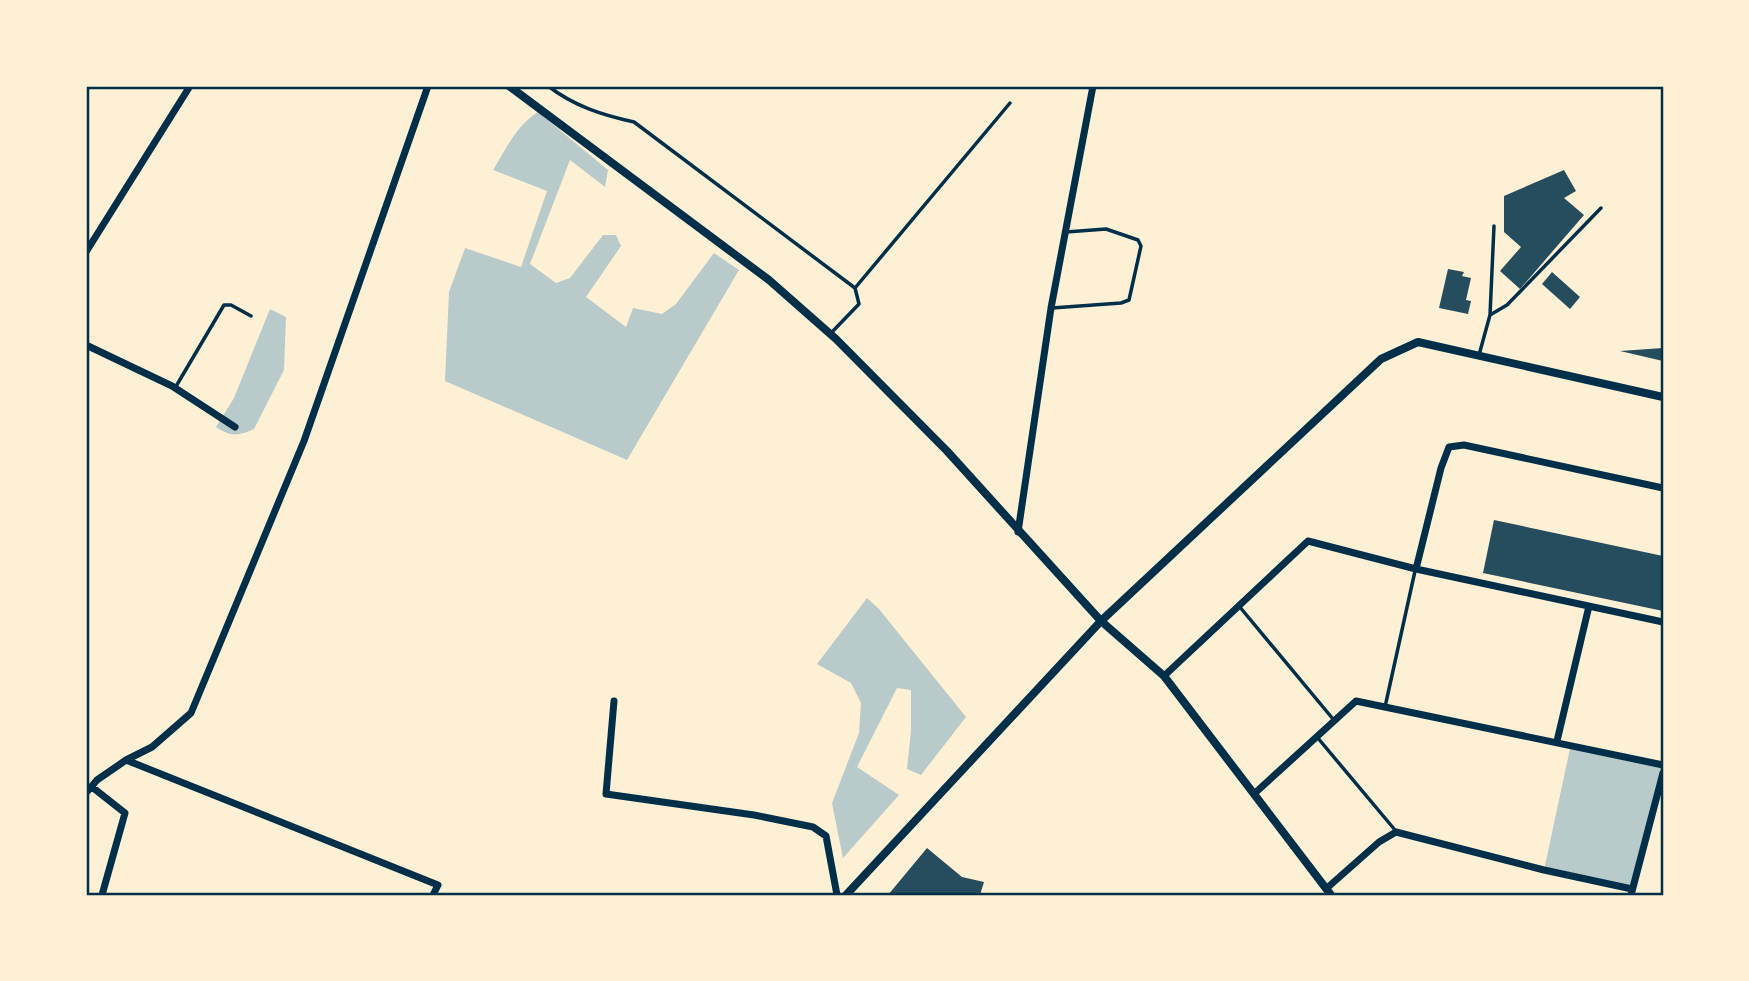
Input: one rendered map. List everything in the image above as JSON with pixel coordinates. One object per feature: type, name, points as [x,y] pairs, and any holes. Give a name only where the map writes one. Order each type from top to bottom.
[{"type":"street","points":[[86,252],[190,86]]},
{"type":"street","points":[[102,895],[125,813],[89,790],[126,760],[152,747],[191,713],[304,442],[428,86]]},
{"type":"street","points":[[509,86],[769,280],[831,334],[947,451],[1101,621],[1164,676],[1329,892],[1379,842],[1396,832],[1632,892],[1663,773]]},
{"type":"street","points":[[1018,532],[1051,308],[1093,86]]},
{"type":"street","points":[[846,895],[1101,621],[1381,359],[1418,342],[1663,397]]},
{"type":"street","points":[[86,345],[175,388],[235,427]]},
{"type":"street","points":[[1416,569],[1449,447],[1464,445],[1663,488]]},
{"type":"street","points":[[1164,676],[1308,541],[1416,569],[1663,622]]},
{"type":"street","points":[[1557,741],[1589,606]]},
{"type":"street","points":[[614,701],[606,794],[754,815],[813,827],[826,836],[837,895]]},
{"type":"street","points":[[1255,793],[1333,719],[1356,701],[1663,765]]},
{"type":"street","points":[[126,760],[438,885],[433,895]]},
{"type":"lane","points":[[548,86],[567,99],[601,115],[634,122],[855,288],[859,304],[831,334]]},
{"type":"lane","points":[[855,288],[1010,103]]},
{"type":"lane","points":[[1490,315],[1507,305],[1601,208]]},
{"type":"lane","points":[[1479,355],[1490,315],[1494,226]]},
{"type":"lane","points":[[1051,308],[1121,303],[1129,300],[1141,246],[1138,240],[1106,229],[1064,232]]},
{"type":"lane","points":[[175,388],[224,305],[231,305],[251,316]]},
{"type":"lane","points":[[1385,706],[1416,569]]},
{"type":"lane","points":[[1239,606],[1333,719]]},
{"type":"lane","points":[[1317,737],[1396,832]]},
{"type":"shaded area","points":[[538,112],[608,170],[605,187],[570,160],[530,264],[556,283],[570,278],[603,235],[616,235],[621,246],[586,297],[626,327],[633,308],[662,314],[676,304],[714,253],[739,270],[627,460],[445,381],[449,292],[465,248],[521,267],[547,191],[493,170],[518,131]]},
{"type":"shaded area","points":[[270,309],[286,317],[284,370],[254,429],[239,434],[226,433],[216,427],[234,398]]},
{"type":"shaded area","points":[[867,598],[879,609],[966,717],[921,775],[907,769],[911,690],[897,688],[857,767],[899,795],[843,858],[832,803],[859,733],[861,703],[851,683],[817,664]]},
{"type":"shaded area","points":[[1571,744],[1663,765],[1632,889],[1544,870]]},
{"type":"building","points":[[1564,170],[1576,191],[1564,198],[1584,215],[1520,289],[1500,271],[1521,247],[1504,232],[1504,196]]},
{"type":"building","points":[[1448,269],[1464,272],[1462,276],[1471,278],[1466,300],[1471,301],[1468,314],[1439,308]]},
{"type":"building","points":[[1552,272],[1580,297],[1570,309],[1542,284]]},
{"type":"building","points":[[1663,348],[1663,361],[1620,351]]},
{"type":"building","points":[[1494,520],[1663,556],[1663,611],[1483,573]]},
{"type":"building","points":[[927,848],[962,877],[984,882],[980,895],[888,895]]}]
